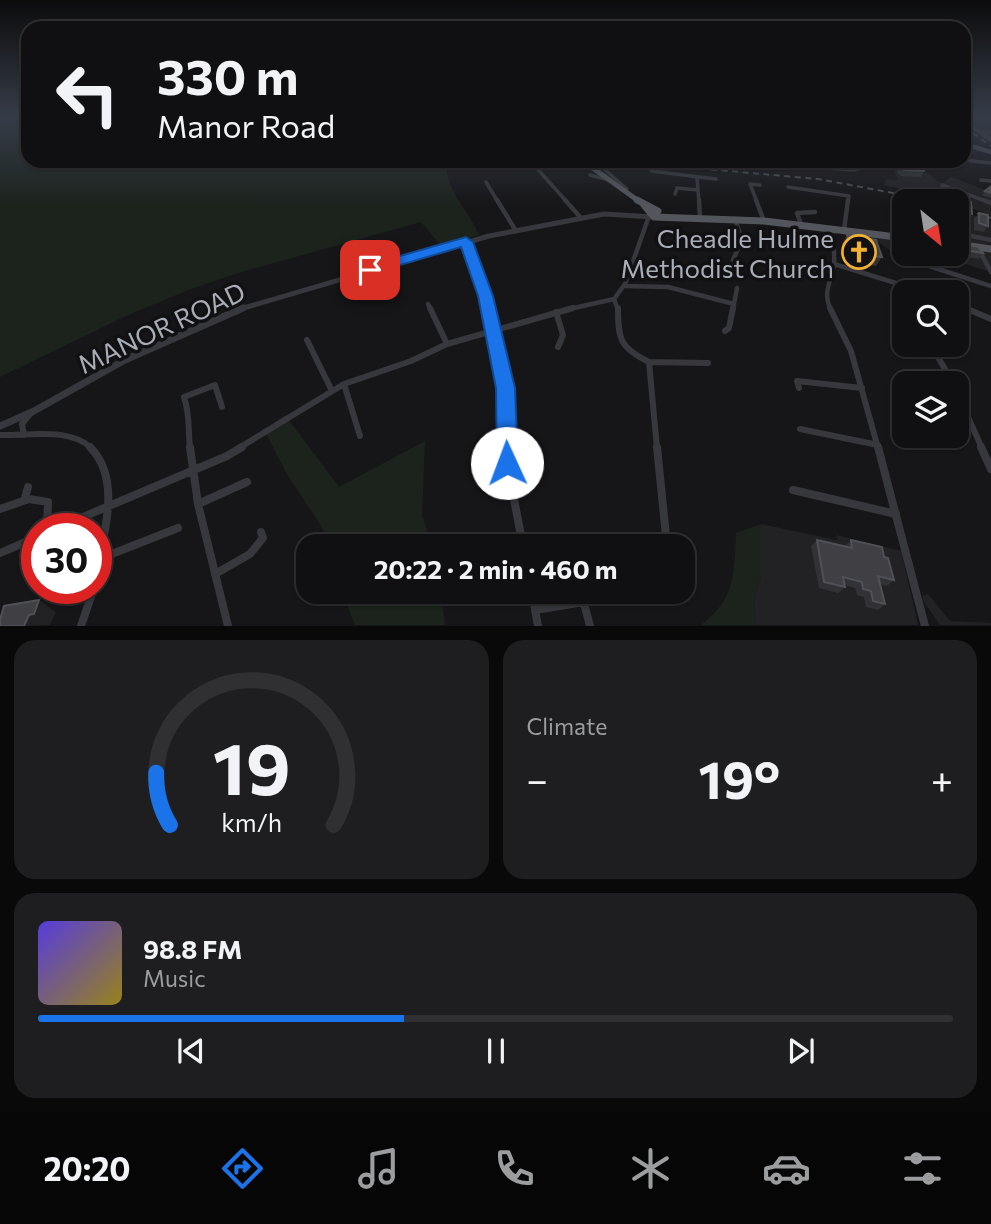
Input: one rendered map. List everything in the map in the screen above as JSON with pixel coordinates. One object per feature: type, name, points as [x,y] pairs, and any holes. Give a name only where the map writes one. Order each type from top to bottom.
[{"type":"main road","points":[[971,146],[991,152]]},
{"type":"main road","points":[[593,168],[654,214],[681,218],[764,221],[892,236]]},
{"type":"main road","points":[[970,246],[991,249]]},
{"type":"street","points":[[971,161],[991,163]]},
{"type":"street","points":[[537,168],[581,218]]},
{"type":"street","points":[[824,168],[862,168]]},
{"type":"street","points":[[604,169],[627,189],[624,191]]},
{"type":"street","points":[[651,171],[716,178]]},
{"type":"street","points":[[590,175],[609,180]]},
{"type":"street","points":[[697,178],[700,218]]},
{"type":"street","points":[[981,180],[991,181]]},
{"type":"street","points":[[486,182],[516,231]]},
{"type":"street","points":[[760,185],[750,184],[764,221]]},
{"type":"street","points":[[942,185],[991,203]]},
{"type":"street","points":[[788,187],[851,196],[844,230]]},
{"type":"street","points":[[675,194],[677,188],[698,190]]},
{"type":"street","points":[[801,225],[797,213],[815,212]]},
{"type":"street","name":"MANOR ROAD","points":[[0,426],[34,411],[125,360],[230,312],[466,242],[604,214],[654,214]]},
{"type":"street","points":[[96,513],[227,456],[344,384],[411,361],[447,344],[556,312],[614,299],[626,286],[627,273],[654,214]]},
{"type":"street","points":[[733,260],[744,246],[744,236],[735,219]]},
{"type":"street","points":[[832,229],[834,264],[826,299],[851,351],[925,623]]},
{"type":"street","points":[[970,236],[991,240]]},
{"type":"street","points":[[466,242],[494,330],[505,388],[507,463],[521,534]]},
{"type":"street","points":[[978,247],[991,272]]},
{"type":"street","points":[[834,264],[892,284]]},
{"type":"street","points":[[929,266],[991,286]]},
{"type":"street","points":[[626,286],[668,287],[734,304]]},
{"type":"street","points":[[725,331],[729,328],[737,288]]},
{"type":"street","points":[[614,299],[618,304],[619,341],[628,352],[649,362],[708,363]]},
{"type":"street","points":[[428,304],[447,344]]},
{"type":"street","points":[[969,310],[991,318]]},
{"type":"street","points":[[556,312],[563,335],[558,347]]},
{"type":"street","points":[[306,340],[332,391]]},
{"type":"street","points":[[649,362],[666,534]]},
{"type":"street","points":[[799,388],[797,381],[862,388]]},
{"type":"street","points":[[344,384],[360,436]]},
{"type":"street","points":[[222,407],[215,385],[184,397],[190,415],[187,423],[198,504],[228,625]]},
{"type":"street","points":[[24,435],[22,424],[34,411]]},
{"type":"street","points":[[969,420],[991,469]]},
{"type":"street","points":[[800,429],[878,445]]},
{"type":"street","points":[[0,435],[66,436],[86,444],[105,471],[108,488],[106,513]]},
{"type":"street","points":[[198,504],[247,482]]},
{"type":"street","points":[[25,498],[27,488]]},
{"type":"street","points":[[793,490],[896,514]]},
{"type":"street","points":[[0,509],[25,498],[37,497],[48,502],[48,513]]},
{"type":"street","points":[[112,554],[178,528]]},
{"type":"street","points":[[215,574],[250,554],[263,538],[261,532]]},
{"type":"street","points":[[0,553],[21,544]]},
{"type":"street","points":[[81,625],[88,604]]},
{"type":"street","points":[[534,604],[538,625]]},
{"type":"street","points":[[535,610],[572,604]]},
{"type":"street","points":[[585,604],[590,625]]},
{"type":"shaded area","points":[[0,146],[21,146],[21,168],[447,168],[453,191],[479,235],[441,246],[421,222],[238,273],[128,315],[0,377]]},
{"type":"shaded area","points":[[893,170],[929,173],[943,183],[951,177],[991,192],[991,215],[970,208],[970,189],[902,189],[884,185],[886,179],[899,180]]},
{"type":"shaded area","points":[[970,214],[991,221],[991,272],[970,266]]},
{"type":"shaded area","points":[[872,238],[892,240],[892,251]]},
{"type":"shaded area","points":[[285,415],[339,487],[425,441],[422,516],[429,534],[324,534],[288,476],[264,430]]},
{"type":"shaded area","points":[[761,524],[837,540],[836,535],[901,551],[918,625],[756,625],[754,601],[761,577]]},
{"type":"shaded area","points":[[761,524],[761,577],[754,601],[756,625],[701,625],[727,595],[733,573],[736,533]]},
{"type":"shaded area","points":[[928,594],[950,621],[991,625],[940,625],[924,602],[922,596]]},
{"type":"shaded area","points":[[347,604],[442,604],[445,625],[355,625]]},
{"type":"building","points":[[903,168],[922,168],[924,171]]},
{"type":"building","points":[[979,213],[988,215],[988,226],[979,223]]},
{"type":"building","points":[[847,235],[876,240],[882,257],[853,253]]},
{"type":"building","points":[[970,245],[978,247],[983,253],[970,251]]},
{"type":"building","points":[[817,540],[852,548],[851,540],[882,547],[894,580],[878,576],[885,604],[873,601],[871,591],[863,589],[862,582],[843,577],[845,587],[824,582]]},
{"type":"building","points":[[38,604],[34,614],[29,615],[24,626],[0,626],[4,606]]},
{"type":"railway","points":[[695,168],[818,179],[892,193]]},
{"type":"railway","points":[[970,211],[991,218]]},
{"type":"place","name":"Cheadle Hulme Methodist Church","points":[[859,252]]},
{"type":"route","points":[[370,270],[466,242],[485,296],[505,388],[507,463]]}]
